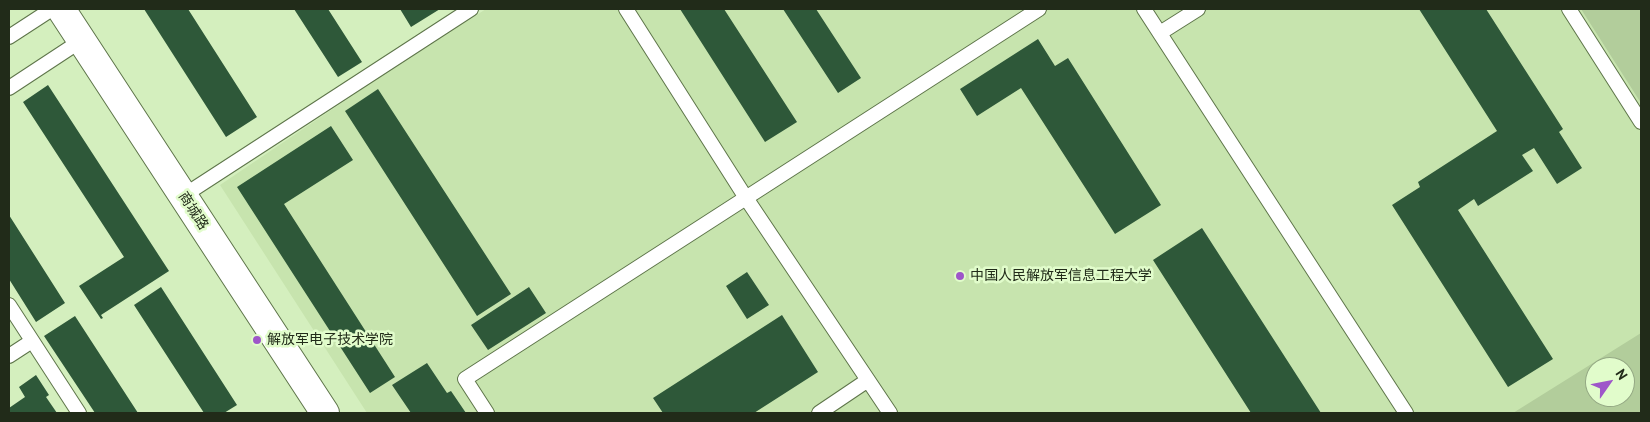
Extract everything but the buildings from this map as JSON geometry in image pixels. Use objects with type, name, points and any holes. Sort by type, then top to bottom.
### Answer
[{"type":"street","name":"商城路","points":[[61,9],[325,413]]},
{"type":"lane","points":[[9,37],[52,9]]},
{"type":"lane","points":[[183,196],[471,9]]},
{"type":"lane","points":[[626,9],[746,198],[890,413]]},
{"type":"lane","points":[[487,413],[465,379],[1039,9]]},
{"type":"lane","points":[[1144,9],[1406,413]]},
{"type":"lane","points":[[1160,33],[1198,9]]},
{"type":"lane","points":[[1569,9],[1641,122]]},
{"type":"lane","points":[[9,88],[82,40]]},
{"type":"lane","points":[[9,305],[79,413]]},
{"type":"lane","points":[[9,356],[32,341]]},
{"type":"lane","points":[[819,413],[868,380]]},
{"type":"shaded area","name":"中国人民解放军信息工程大学","points":[[486,9],[1641,9],[1641,413],[367,413],[220,185],[380,77]]},
{"type":"shaded area","points":[[1581,9],[1641,9],[1641,103]]},
{"type":"shaded area","points":[[1641,333],[1641,413],[1513,413],[1585,368],[1585,407],[1635,407],[1635,357],[1603,357]]},
{"type":"place","name":"中国人民解放军信息工程大学","points":[[960,276]]},
{"type":"place","name":"解放军电子技术学院","points":[[257,340]]}]
